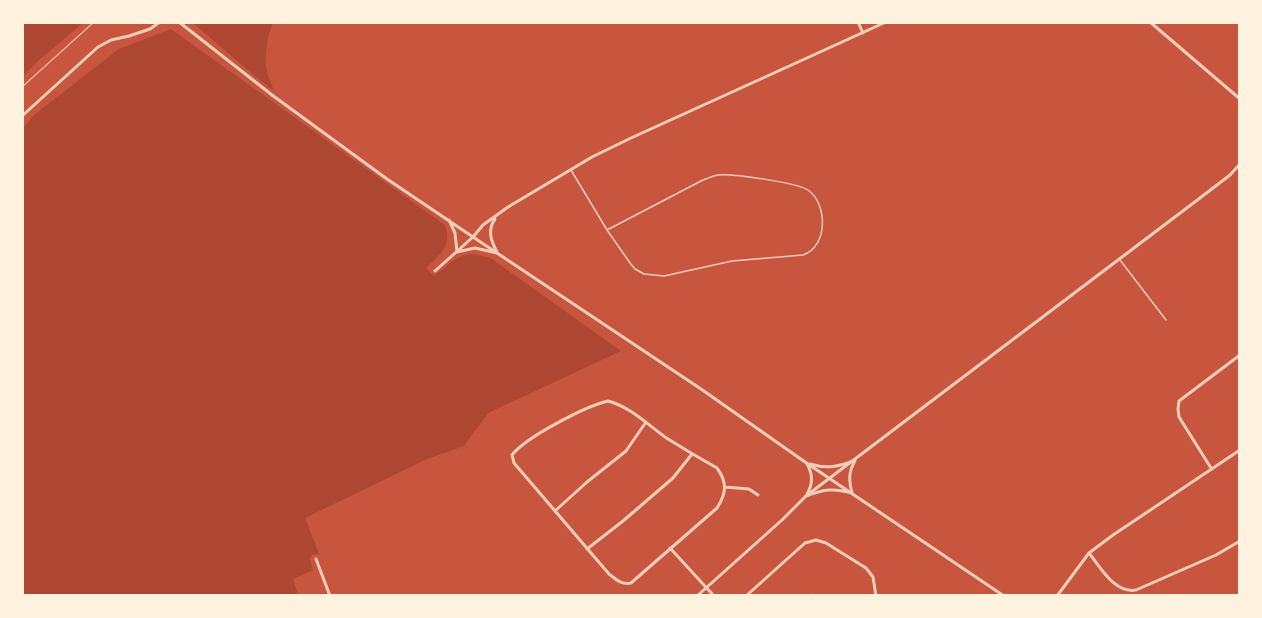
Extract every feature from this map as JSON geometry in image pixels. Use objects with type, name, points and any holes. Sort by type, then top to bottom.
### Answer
[{"type":"street","points":[[22,116],[98,47],[111,40],[150,29],[160,22]]},
{"type":"street","points":[[179,22],[281,102],[387,179],[701,389],[1004,596]]},
{"type":"street","points":[[858,22],[864,33]]},
{"type":"street","points":[[435,271],[483,225],[508,207],[592,157],[886,22]]},
{"type":"street","points":[[1150,22],[1239,99]]},
{"type":"street","points":[[697,596],[806,496],[1200,198],[1230,175],[1239,165]]},
{"type":"street","points":[[498,215],[491,224],[490,230],[492,244],[499,254]]},
{"type":"street","points":[[449,220],[455,233],[457,252]]},
{"type":"street","points":[[457,252],[474,248],[499,254]]},
{"type":"street","points":[[1211,468],[1179,417],[1179,401],[1239,355]]},
{"type":"street","points":[[608,401],[646,422],[692,454],[717,468],[721,472],[725,493],[717,508],[631,583],[625,584],[609,574],[587,549],[514,463],[512,455],[524,444],[560,422],[591,406],[608,401]]},
{"type":"street","points":[[555,511],[626,451],[646,422]]},
{"type":"street","points":[[1057,596],[1089,554],[1239,450]]},
{"type":"street","points":[[587,549],[673,478],[692,454]]},
{"type":"street","points":[[805,462],[834,468],[855,460]]},
{"type":"street","points":[[852,493],[849,474],[855,460]]},
{"type":"street","points":[[805,462],[812,476],[810,489],[806,496]]},
{"type":"street","points":[[724,487],[749,489],[758,495]]},
{"type":"street","points":[[806,496],[828,489],[852,493]]},
{"type":"street","points":[[746,596],[805,543],[816,540],[826,543],[866,568],[873,577],[876,596]]},
{"type":"street","points":[[1089,554],[1118,587],[1129,591],[1216,555],[1239,541]]},
{"type":"street","points":[[670,548],[714,596]]},
{"type":"street","points":[[316,559],[330,596]]},
{"type":"lane","points":[[570,170],[607,230],[635,269],[644,274],[664,276],[732,261],[808,254],[818,243],[822,224],[820,207],[806,188],[729,174],[715,175],[701,181],[607,230]]},
{"type":"lane","points":[[1119,259],[1166,320]]},
{"type":"shaded area","points":[[23,22],[83,22],[83,23],[23,76]]},
{"type":"shaded area","points":[[193,23],[273,23],[266,50],[266,67],[274,91],[256,77]]},
{"type":"shaded area","points":[[171,29],[445,225],[447,238],[444,249],[426,268],[434,276],[454,260],[466,255],[492,259],[621,351],[488,413],[464,446],[427,459],[305,518],[319,554],[312,555],[310,559],[313,570],[293,579],[298,595],[23,595],[23,128],[34,115],[119,49]]},
{"type":"railway","points":[[22,87],[94,22]]}]
